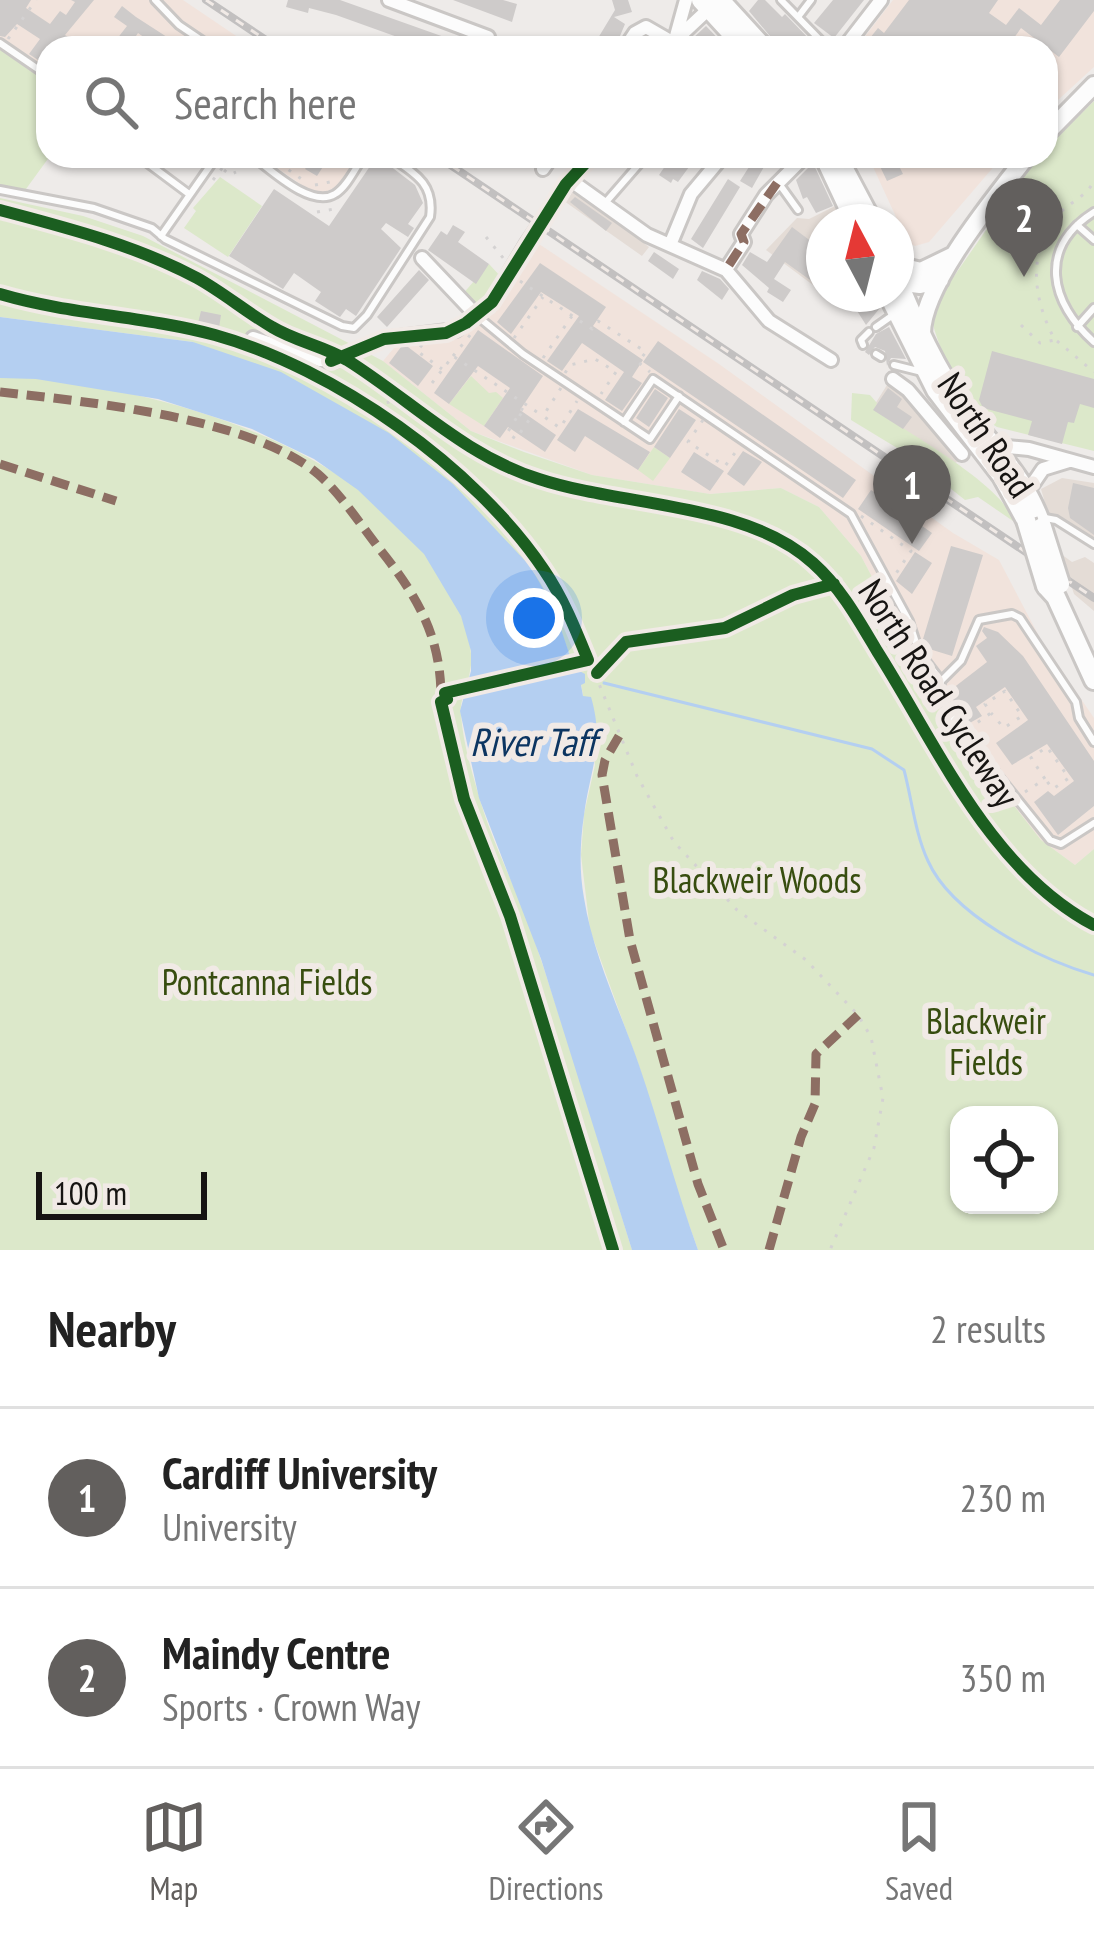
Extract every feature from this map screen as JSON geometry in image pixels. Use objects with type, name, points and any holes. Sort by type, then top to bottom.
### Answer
[{"type":"main road","points":[[716,3],[737,36]]},
{"type":"main road","points":[[716,3],[751,36]]},
{"type":"main road","points":[[830,168],[847,204]]},
{"type":"main road","points":[[843,168],[862,204]]},
{"type":"main road","name":"North Road","points":[[886,312],[882,325],[903,368],[944,419],[1002,476],[1036,522]]},
{"type":"main road","name":"North Road","points":[[911,312],[962,406],[1028,491],[1060,584],[1059,604],[1094,680]]},
{"type":"street","points":[[389,0],[483,36]]},
{"type":"street","points":[[674,36],[686,0]]},
{"type":"street","points":[[853,36],[881,0]]},
{"type":"street","points":[[681,19],[716,3]]},
{"type":"street","points":[[679,36],[716,3]]},
{"type":"street","points":[[633,36],[646,27],[662,36]]},
{"type":"street","points":[[1058,122],[1094,85]]},
{"type":"street","points":[[248,339],[320,361],[345,357],[393,336],[456,329],[476,321],[582,168]]},
{"type":"street","points":[[670,245],[691,194],[713,168]]},
{"type":"street","points":[[729,265],[744,242],[741,234],[793,168]]},
{"type":"street","points":[[922,334],[925,304],[953,256],[1018,168]]},
{"type":"street","points":[[570,180],[642,232],[726,270],[769,322],[831,360]]},
{"type":"street","points":[[914,273],[953,256]]},
{"type":"street","points":[[422,258],[476,321]]},
{"type":"street","points":[[914,284],[940,280]]},
{"type":"street","points":[[903,368],[908,390],[944,419],[962,454]]},
{"type":"street","points":[[997,446],[1094,466]]},
{"type":"street","points":[[1028,491],[1043,469],[1069,461]]},
{"type":"lane","points":[[155,0],[196,36]]},
{"type":"lane","points":[[781,0],[817,36]]},
{"type":"lane","points":[[798,16],[811,0]]},
{"type":"lane","points":[[2,44],[36,68]]},
{"type":"lane","points":[[154,168],[189,194]]},
{"type":"lane","points":[[161,236],[208,168]]},
{"type":"lane","points":[[270,168],[309,195],[332,196],[354,168]]},
{"type":"lane","points":[[0,190],[94,208],[152,228],[347,328],[363,320],[430,217],[430,194],[407,168]]},
{"type":"lane","points":[[604,205],[636,168]]},
{"type":"lane","points":[[777,183],[798,210]]},
{"type":"lane","points":[[1094,212],[1077,225],[1061,249],[1056,278],[1064,310],[1094,342]]},
{"type":"lane","points":[[1077,225],[1094,240]]},
{"type":"lane","points":[[410,249],[422,258]]},
{"type":"lane","points":[[1077,327],[1094,308]]},
{"type":"lane","points":[[476,321],[650,439],[679,396]]},
{"type":"lane","points":[[862,345],[861,340],[882,325]]},
{"type":"lane","points":[[624,422],[652,379],[850,514],[909,621],[919,652],[941,681],[940,694],[955,722],[1050,840],[1061,844],[1094,823]]},
{"type":"lane","points":[[1036,522],[1056,520],[1094,544]]},
{"type":"lane","points":[[941,681],[961,662],[979,620],[1012,614],[1020,618],[1076,702],[1079,718],[1094,742]]},
{"type":"path","points":[[2,44],[36,0]]},
{"type":"path","points":[[286,168],[311,186],[343,179]]},
{"type":"path","points":[[204,174],[214,182],[222,169],[230,175],[236,172]]},
{"type":"path","points":[[1094,180],[1092,190],[1058,216],[1039,252],[1037,290],[1043,320],[1055,340],[1094,372]]},
{"type":"path","points":[[317,212],[334,209],[332,196]]},
{"type":"path","points":[[0,294],[81,314],[248,339]]},
{"type":"path","points":[[506,335],[513,340],[543,297]]},
{"type":"path","points":[[532,352],[544,361],[572,316]]},
{"type":"path","points":[[432,383],[476,321]]},
{"type":"path","points":[[1021,325],[1040,344],[1055,340]]},
{"type":"path","points":[[426,338],[417,351],[442,370]]},
{"type":"path","points":[[453,356],[488,384],[560,428],[579,398]]},
{"type":"path","points":[[345,357],[473,445],[518,467],[562,481],[751,520],[780,532],[846,590],[953,766],[1015,855],[1047,890],[1094,923]]},
{"type":"path","points":[[569,378],[564,374],[570,365],[595,359],[616,372],[601,400]]},
{"type":"path","points":[[279,360],[392,422],[497,512],[542,566],[566,604],[637,776],[674,842],[737,910],[832,983],[859,1015],[881,1073],[880,1123],[862,1179],[830,1250]]},
{"type":"path","points":[[641,386],[650,372]]},
{"type":"path","points":[[543,416],[562,386]]},
{"type":"path","points":[[386,389],[392,422]]},
{"type":"path","points":[[520,414],[525,405]]},
{"type":"path","points":[[692,411],[704,419],[688,442],[725,466],[742,445]]},
{"type":"path","points":[[855,512],[911,551],[892,580],[894,586]]},
{"type":"path","points":[[588,660],[446,693],[441,702],[464,799],[510,916],[613,1250]]},
{"type":"path","points":[[1005,691],[1022,716],[1004,728],[992,712],[986,704],[1005,691]]},
{"type":"path","points":[[961,723],[967,730],[992,712]]},
{"type":"path","points":[[1047,747],[1069,778],[1053,789],[1046,778],[1031,758],[1047,747]]},
{"type":"path","points":[[1018,796],[1046,778]]},
{"type":"shaded area","points":[[0,0],[183,0],[236,36],[36,36],[36,72],[0,47]]},
{"type":"shaded area","points":[[893,0],[1094,0],[1094,67],[1058,100],[1058,36],[865,36]]},
{"type":"shaded area","points":[[277,168],[351,168],[338,186],[313,193]]},
{"type":"shaded area","points":[[874,168],[993,168],[929,242],[915,246],[914,204],[890,204]]},
{"type":"shaded area","points":[[572,190],[649,247],[642,256],[564,201]]},
{"type":"shaded area","points":[[797,218],[806,219],[806,280],[766,250]]},
{"type":"shaded area","points":[[539,244],[719,364],[953,533],[999,560],[1041,640],[1094,718],[1094,849],[1075,865],[1041,840],[951,726],[861,556],[819,507],[781,488],[710,494],[592,475],[471,431],[383,361],[399,342],[455,336],[495,313]]},
{"type":"shaded area","points":[[887,385],[904,396],[962,460],[950,465],[870,412]]},
{"type":"shaded area","points":[[1062,478],[1094,483],[1094,540],[1048,513],[1041,489]]},
{"type":"shaded area","points":[[1061,554],[1072,562],[1085,557],[1094,563],[1094,611],[1074,594]]},
{"type":"green space","points":[[0,47],[36,72],[36,168],[41,168],[26,189],[10,192],[0,184]]},
{"type":"green space","points":[[1094,101],[1094,451],[997,427],[985,419],[955,378],[931,317],[931,311],[937,312],[936,302],[1029,168],[1058,168],[1058,136]]},
{"type":"green space","points":[[220,177],[262,206],[228,257],[184,228],[196,211],[193,208]]},
{"type":"green space","name":"Blackweir Woods","points":[[0,198],[83,216],[143,236],[383,361],[471,431],[524,452],[592,475],[710,494],[781,488],[819,507],[861,556],[951,726],[1041,840],[1075,865],[1094,849],[1094,1250],[698,1250],[590,930],[581,855],[595,765],[581,684],[585,675],[574,668],[553,607],[193,342],[0,317]]},
{"type":"green space","points":[[489,264],[501,277],[487,300],[473,304],[461,296]]},
{"type":"green space","points":[[471,376],[489,393],[503,398],[484,426],[449,404]]},
{"type":"green space","name":"Pontcanna Fields","points":[[0,378],[140,396],[273,440],[334,473],[388,513],[432,561],[470,644],[471,665],[461,709],[475,782],[531,930],[632,1250],[0,1250]]},
{"type":"green space","points":[[852,393],[870,395],[877,403],[874,410],[974,476],[1006,507],[1013,521],[978,497],[965,500],[907,454],[851,420]]},
{"type":"green space","points":[[654,447],[670,458],[653,481],[638,470]]},
{"type":"water","name":"River Taff","points":[[0,317],[193,342],[281,372],[389,433],[453,484],[530,566],[554,608],[574,668],[585,674],[583,696],[591,697],[597,743],[581,867],[588,919],[698,1250],[632,1250],[541,959],[479,798],[460,711],[471,671],[461,616],[424,554],[358,490],[314,459],[252,429],[158,399],[36,379],[0,378]]},
{"type":"building","points":[[0,0],[31,0],[26,8],[50,24],[60,11],[66,15],[75,2],[71,0],[94,0],[66,36],[36,36],[17,24],[5,37],[0,36]]},
{"type":"building","points":[[288,0],[340,0],[441,36],[395,36],[336,15],[286,7]]},
{"type":"building","points":[[453,0],[503,0],[517,4],[512,22]]},
{"type":"building","points":[[612,0],[628,0],[632,12],[614,17],[625,24],[620,36],[599,36],[615,10]]},
{"type":"building","points":[[758,0],[765,0],[806,36],[770,36],[749,11]]},
{"type":"building","points":[[833,0],[864,0],[836,36],[814,23]]},
{"type":"building","points":[[909,0],[998,0],[989,13],[1006,25],[1019,8],[1041,25],[1060,0],[1094,0],[1094,11],[1059,57],[1058,36],[1031,36],[1021,28],[1015,36],[872,36],[878,28],[884,33]]},
{"type":"building","points":[[122,6],[165,36],[119,36],[127,26],[114,17]]},
{"type":"building","points":[[706,26],[716,36],[695,36]]},
{"type":"building","points":[[369,168],[393,168],[415,185],[423,203],[408,224],[414,228],[408,237],[386,223],[381,229],[401,248],[356,316],[346,309],[340,317],[315,301],[321,292],[294,273],[283,289],[229,256],[274,189],[329,226]]},
{"type":"building","points":[[664,168],[688,168],[678,182],[659,175]]},
{"type":"building","points":[[748,168],[763,168],[752,188],[740,181]]},
{"type":"building","points":[[808,168],[815,168],[832,204],[803,199],[796,180]]},
{"type":"building","points":[[881,168],[900,168],[903,174],[887,181]]},
{"type":"building","points":[[728,179],[740,187],[703,248],[691,239]]},
{"type":"building","points":[[575,197],[612,223],[606,231],[570,202]]},
{"type":"building","points":[[453,225],[465,232],[458,242],[489,264],[476,284],[428,250],[441,231],[447,235]]},
{"type":"building","points":[[792,227],[806,238],[806,277],[785,262],[774,279],[791,290],[783,302],[742,265],[750,252],[767,262]]},
{"type":"building","points":[[654,252],[679,269],[673,279],[648,261]]},
{"type":"building","points":[[540,263],[606,307],[593,326],[643,360],[632,377],[642,383],[622,411],[605,400],[624,372],[582,343],[562,371],[547,361],[579,316],[541,292],[511,334],[497,322]]},
{"type":"building","points":[[419,270],[429,280],[387,327],[377,317]]},
{"type":"building","points":[[702,271],[729,289],[722,300],[697,280]]},
{"type":"building","points":[[201,311],[221,315],[219,328],[198,323]]},
{"type":"building","points":[[858,312],[877,312],[866,325]]},
{"type":"building","points":[[889,327],[906,359],[891,358],[887,366],[885,351],[875,347],[869,355],[865,352],[876,334]]},
{"type":"building","points":[[478,330],[543,376],[520,410],[556,435],[545,452],[508,427],[500,438],[484,426],[510,388],[478,366],[449,404],[434,393]]},
{"type":"building","points":[[658,341],[856,480],[843,498],[643,362]]},
{"type":"building","points":[[401,347],[433,366],[418,386],[389,363]]},
{"type":"building","points":[[992,351],[1094,379],[1094,408],[1080,404],[1062,444],[1028,435],[1032,421],[983,408],[979,400]]},
{"type":"building","points":[[888,388],[902,399],[897,407],[912,417],[903,429],[873,410]]},
{"type":"building","points":[[655,389],[668,398],[649,427],[636,418]]},
{"type":"building","points":[[578,409],[650,452],[638,470],[585,436],[575,452],[557,440]]},
{"type":"building","points":[[679,409],[696,420],[670,458],[654,447]]},
{"type":"building","points":[[743,451],[762,462],[744,486],[727,474]]},
{"type":"building","points":[[694,452],[724,471],[710,491],[681,472]]},
{"type":"building","points":[[1073,483],[1094,488],[1094,535],[1070,518]]},
{"type":"building","points":[[871,490],[932,533],[919,551],[858,509]]},
{"type":"building","points":[[951,546],[983,555],[952,656],[926,648],[923,639]]},
{"type":"building","points":[[915,552],[932,563],[912,594],[896,581]]},
{"type":"building","points":[[984,627],[998,632],[1023,656],[1094,761],[1094,806],[1058,835],[1034,802],[1048,791],[1054,796],[1074,781],[1047,744],[1012,765],[996,743],[1028,720],[1005,687],[976,707],[982,716],[968,724],[948,692],[987,662],[976,646],[987,638]]},
{"type":"waterway","points":[[604,683],[872,749],[904,770],[928,861],[956,899],[1024,946],[1094,975]]},
{"type":"railway","points":[[206,0],[260,36]]},
{"type":"railway","points":[[455,168],[1094,598]]},
{"type":"marked path","points":[[729,265],[744,242],[741,234],[777,183]]},
{"type":"marked path","points":[[0,392],[121,407],[211,426],[288,455],[318,474],[352,512],[418,604],[438,659],[441,702]]},
{"type":"marked path","points":[[0,464],[116,501]]},
{"type":"marked path","points":[[619,736],[602,775],[630,940],[698,1184],[724,1250]]},
{"type":"marked path","points":[[769,1250],[815,1104],[816,1054],[858,1015]]},
{"type":"cycle path","points":[[331,361],[384,339],[446,333],[466,323],[492,302],[581,168]]},
{"type":"cycle path","name":"North Road Cycleway","points":[[0,210],[174,266],[281,332],[347,360],[463,442],[512,469],[572,488],[719,517],[785,543],[813,563],[848,604],[945,765],[996,839],[1057,901],[1094,925]]},
{"type":"cycle path","points":[[0,294],[215,335],[307,371],[398,426],[441,459],[515,532],[551,581],[588,660],[445,693],[447,699],[441,702],[464,799],[510,916],[613,1250]]},
{"type":"cycle path","name":"North Road Cycleway","points":[[597,673],[626,642],[725,628],[793,595],[834,584]]},
{"type":"place","name":"Maindy Centre","points":[[1024,277]]},
{"type":"place","name":"Cardiff University","points":[[912,544]]},
{"type":"park label","name":"Blackweir Fields","points":[[986,1042]]}]
